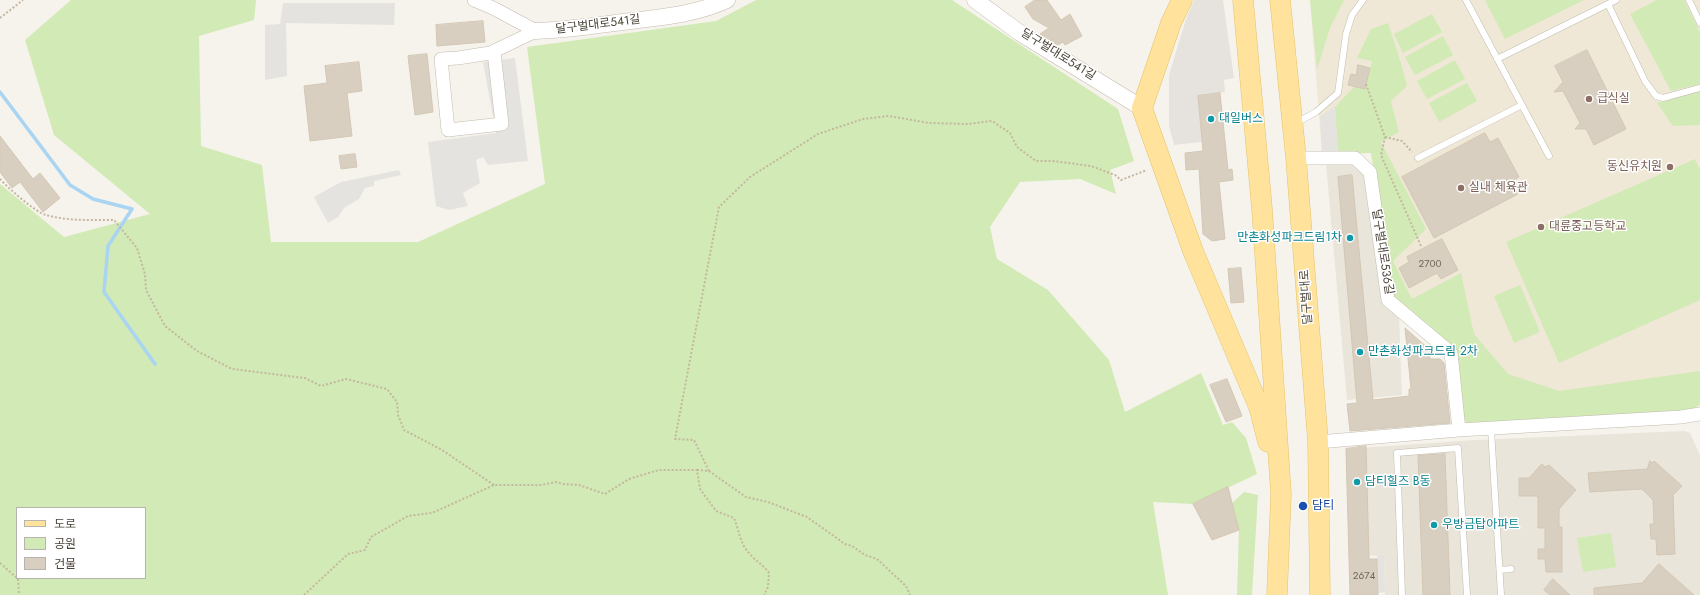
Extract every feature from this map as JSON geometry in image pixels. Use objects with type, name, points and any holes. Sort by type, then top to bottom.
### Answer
[{"type":"main road","points":[[1170,0],[1171,23]]},
{"type":"main road","points":[[1182,0],[1171,23],[1142,108],[1194,251],[1259,407],[1281,494]]},
{"type":"main road","points":[[1242,0],[1262,208],[1281,494],[1277,595]]},
{"type":"main road","name":"달구벌대로","points":[[1280,0],[1296,158],[1318,442],[1320,595]]},
{"type":"street","points":[[474,0],[494,8],[536,31]]},
{"type":"street","name":"달구벌대로541길","points":[[536,31],[562,30],[653,18],[710,8],[727,0]]},
{"type":"street","name":"달구벌대로541길","points":[[975,0],[1020,33],[1142,108]]},
{"type":"street","points":[[494,52],[502,124],[448,130],[441,59],[458,58],[494,52],[536,31]]},
{"type":"street","name":"달구벌대로536길","points":[[1296,158],[1355,158],[1370,172],[1388,300],[1451,353],[1459,430]]},
{"type":"street","points":[[1318,442],[1459,430],[1699,417]]},
{"type":"lane","points":[[1293,125],[1316,112],[1338,93],[1346,34],[1352,15],[1363,0]]},
{"type":"lane","points":[[1466,0],[1549,156]]},
{"type":"lane","points":[[1497,59],[1616,0]]},
{"type":"lane","points":[[1689,0],[1700,23]]},
{"type":"lane","points":[[1608,4],[1645,81],[1656,96],[1663,98],[1700,88]]},
{"type":"lane","points":[[1418,158],[1522,105]]},
{"type":"lane","points":[[1491,429],[1501,595]]},
{"type":"lane","points":[[1402,595],[1397,453],[1458,448],[1467,595]]},
{"type":"lane","points":[[1500,570],[1511,569]]},
{"type":"path","points":[[0,18],[23,0]]},
{"type":"path","points":[[1366,84],[1385,137],[1382,155],[1421,246]]},
{"type":"path","points":[[910,595],[906,586],[877,559],[865,555],[852,546],[845,544],[807,517],[768,502],[746,497],[709,471],[694,440],[675,438],[719,207],[757,173],[818,134],[863,119],[889,116],[929,123],[967,124],[992,121],[1010,133],[1016,147],[1036,161],[1052,161],[1091,166],[1116,176],[1121,180],[1162,164]]},
{"type":"path","points":[[1385,137],[1402,141],[1418,158]]},
{"type":"path","points":[[0,179],[9,189],[44,215],[70,219],[114,220],[137,248],[144,274],[146,290],[165,326],[197,351],[232,369],[305,378],[320,386],[346,380],[387,389],[397,402],[398,415],[404,430],[442,450],[494,485]]},
{"type":"path","points":[[304,595],[348,554],[366,550],[371,537],[408,516],[432,513],[494,485],[541,485],[556,482],[579,485],[605,494],[629,479],[659,470],[709,471]]},
{"type":"path","points":[[697,470],[700,489],[716,510],[734,518],[739,528],[739,536],[748,553],[770,573],[768,587],[764,595]]},
{"type":"path","points":[[0,563],[16,577]]},
{"type":"path","points":[[18,579],[19,595]]},
{"type":"shaded area","name":"대일버스","points":[[1194,0],[1223,0],[1234,78],[1224,80],[1225,92],[1198,96],[1202,142],[1174,145],[1169,126],[1169,75],[1185,22]]},
{"type":"shaded area","name":"대륜중고등학교","points":[[1310,0],[1700,0],[1700,405],[1468,425],[1455,350],[1394,299],[1371,153],[1322,154]]},
{"type":"shaded area","points":[[283,3],[395,3],[394,25],[286,23],[287,76],[265,80],[265,25],[280,24]]},
{"type":"shaded area","points":[[515,58],[528,161],[488,165],[483,157],[476,160],[480,183],[463,193],[468,206],[449,210],[436,206],[428,142],[496,133],[483,62]]},
{"type":"shaded area","points":[[1335,107],[1338,154],[1322,154],[1320,117]]},
{"type":"shaded area","points":[[1352,162],[1366,173],[1399,315],[1402,395],[1347,400],[1326,164]]},
{"type":"shaded area","points":[[399,170],[401,175],[374,181],[374,186],[365,188],[359,199],[344,208],[338,217],[328,223],[314,197],[341,182]]},
{"type":"shaded area","points":[[1685,431],[1690,433],[1700,455],[1700,595],[1385,595],[1384,555],[1349,557],[1346,449],[1475,440]]},
{"type":"shaded area","points":[[1377,555],[1384,555],[1385,592],[1378,593]]},
{"type":"green space","points":[[71,0],[256,0],[254,20],[199,36],[201,146],[262,165],[271,242],[418,242],[545,184],[527,47],[716,21],[756,0],[952,0],[1118,109],[1134,161],[1110,170],[1116,194],[1080,179],[1020,182],[990,227],[997,259],[1048,290],[1109,360],[1125,412],[1201,373],[1223,425],[1232,422],[1246,438],[1257,474],[1193,504],[1153,502],[1168,595],[0,595],[0,184],[64,237],[150,214],[54,135],[25,40]]},
{"type":"green space","points":[[1310,0],[1344,0],[1330,28],[1317,69]]},
{"type":"green space","points":[[1485,0],[1584,0],[1505,39]]},
{"type":"green space","points":[[1657,0],[1684,0],[1700,32],[1700,84],[1671,91],[1630,14]]},
{"type":"green space","points":[[1432,14],[1442,32],[1403,53],[1394,34]]},
{"type":"green space","points":[[1388,23],[1407,86],[1391,101],[1399,132],[1381,142],[1426,229],[1393,261],[1412,299],[1461,273],[1474,334],[1508,374],[1559,391],[1700,371],[1700,405],[1689,411],[1468,425],[1461,417],[1455,350],[1394,299],[1371,153],[1338,154],[1335,107],[1355,86],[1365,89],[1372,61],[1357,58],[1371,29]]},
{"type":"green space","points":[[1443,36],[1453,55],[1415,75],[1405,57]]},
{"type":"green space","points":[[1455,60],[1465,79],[1427,99],[1417,81]]},
{"type":"green space","points":[[1467,83],[1477,101],[1439,122],[1429,103]]},
{"type":"green space","points":[[1700,92],[1700,125],[1673,126],[1657,103]]},
{"type":"green space","points":[[1695,159],[1700,170],[1700,300],[1559,363],[1506,242]]},
{"type":"green space","points":[[1520,285],[1540,332],[1514,343],[1494,296]]},
{"type":"green space","points":[[1244,492],[1258,495],[1252,595],[1237,595],[1239,530],[1232,503]]},
{"type":"green space","points":[[1611,533],[1616,567],[1583,572],[1577,538]]},
{"type":"building","points":[[1035,0],[1047,0],[1061,20],[1070,14],[1082,36],[1065,45],[1063,42],[1058,45],[1040,34],[1049,28],[1033,19],[1025,7]]},
{"type":"building","points":[[483,21],[485,42],[437,46],[436,25]]},
{"type":"building","name":"급식실","points":[[1587,50],[1626,129],[1594,145],[1586,129],[1575,129],[1580,123],[1563,91],[1554,92],[1563,82],[1555,66]]},
{"type":"building","points":[[427,54],[433,112],[415,115],[408,56]]},
{"type":"building","points":[[359,62],[362,91],[347,93],[352,136],[310,141],[304,86],[327,83],[325,66]]},
{"type":"building","points":[[1358,65],[1370,68],[1365,89],[1348,85],[1351,74],[1356,75]]},
{"type":"building","points":[[1220,93],[1228,170],[1232,169],[1233,180],[1219,182],[1225,239],[1212,241],[1203,234],[1199,169],[1186,170],[1185,153],[1203,151],[1198,96]]},
{"type":"building","name":"실내 체육관","points":[[1485,133],[1490,142],[1498,138],[1519,177],[1511,181],[1518,194],[1434,238],[1402,177]]},
{"type":"building","points":[[0,136],[33,179],[40,173],[60,198],[43,212],[20,182],[12,188],[0,172]]},
{"type":"building","points":[[355,154],[357,167],[341,169],[339,156]]},
{"type":"building","points":[[1352,175],[1373,400],[1409,396],[1409,389],[1411,389],[1405,328],[1429,349],[1430,359],[1440,359],[1444,363],[1450,423],[1350,431],[1347,404],[1357,403],[1338,177]]},
{"type":"building","points":[[1442,239],[1458,270],[1441,279],[1437,273],[1409,288],[1399,268],[1409,262],[1407,257]]},
{"type":"building","points":[[1241,268],[1244,302],[1231,303],[1228,269]]},
{"type":"building","points":[[1227,379],[1242,416],[1226,422],[1210,385]]},
{"type":"building","points":[[1366,446],[1369,559],[1377,559],[1378,595],[1350,595],[1346,449]]},
{"type":"building","name":"우방금탑아파트","points":[[1445,454],[1450,595],[1423,595],[1418,456]]},
{"type":"building","points":[[1650,461],[1652,463],[1654,461],[1682,486],[1673,495],[1675,554],[1657,555],[1656,539],[1651,539],[1650,524],[1654,524],[1653,500],[1642,489],[1590,492],[1588,473],[1647,469]]},
{"type":"building","points":[[1542,464],[1545,467],[1549,465],[1576,490],[1559,509],[1559,527],[1562,527],[1562,572],[1546,572],[1545,559],[1538,559],[1538,549],[1545,549],[1545,528],[1538,528],[1538,496],[1519,496],[1519,478],[1529,478]]},
{"type":"building","points":[[1228,487],[1239,530],[1212,540],[1193,504]]},
{"type":"building","points":[[1659,564],[1694,595],[1594,595],[1594,588],[1642,583]]},
{"type":"building","points":[[1553,579],[1570,595],[1550,595],[1544,590]]},
{"type":"waterway","points":[[0,92],[70,185],[93,199],[132,209],[108,246],[104,292],[155,364]]},
{"type":"place","name":"급식실","points":[[1589,99]]},
{"type":"place","name":"대일버스","points":[[1211,119]]},
{"type":"place","name":"동신유치원","points":[[1670,167]]},
{"type":"place","name":"실내 체육관","points":[[1461,188]]},
{"type":"place","name":"대륜중고등학교","points":[[1541,227]]},
{"type":"place","name":"만촌화성파크드림1차","points":[[1350,238]]},
{"type":"place","name":"만촌화성파크드림 2차","points":[[1360,352]]},
{"type":"place","name":"담티힐즈 B동","points":[[1357,482]]},
{"type":"place","name":"담티","points":[[1303,506]]},
{"type":"place","name":"우방금탑아파트","points":[[1434,525]]}]
